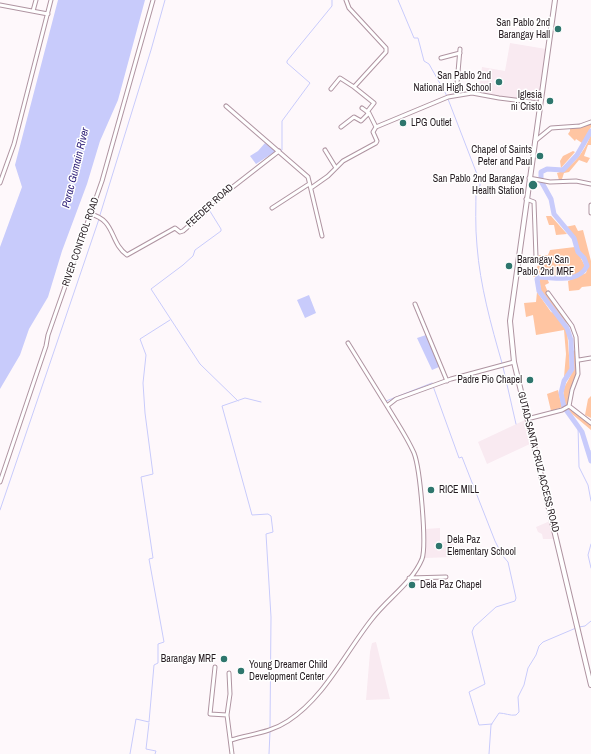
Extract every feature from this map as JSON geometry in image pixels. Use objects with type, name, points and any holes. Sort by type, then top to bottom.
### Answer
[{"type":"main road","name":"GUTAD-SANTA CRUZ ACCESS ROAD","points":[[555,0],[539,103],[510,321],[514,362],[591,685]]},
{"type":"street","points":[[33,11],[36,0]]},
{"type":"street","points":[[0,183],[14,144],[51,0]]},
{"type":"street","name":"RIVER CONTROL ROAD","points":[[0,482],[48,335],[102,181],[153,0]]},
{"type":"street","points":[[346,0],[348,8],[386,48],[386,52],[354,87]]},
{"type":"street","points":[[0,5],[48,14]]},
{"type":"street","points":[[441,58],[460,51],[456,96]]},
{"type":"street","points":[[331,89],[340,78],[374,103],[361,121],[354,117],[341,127]]},
{"type":"street","points":[[311,188],[328,176],[343,161],[376,144],[378,141],[373,132],[376,127],[448,97],[472,93],[539,103]]},
{"type":"street","points":[[226,106],[306,175],[308,184],[311,188],[322,236]]},
{"type":"street","points":[[362,108],[368,112],[376,127]]},
{"type":"street","points":[[534,141],[551,128],[580,126],[591,122]]},
{"type":"street","points":[[325,150],[336,168]]},
{"type":"street","name":"FEEDER ROAD","points":[[90,214],[101,217],[105,221],[127,255],[175,228],[180,232],[183,231],[205,212],[207,207],[225,192],[280,152]]},
{"type":"street","points":[[529,178],[591,184]]},
{"type":"street","points":[[272,208],[308,184]]},
{"type":"street","points":[[526,199],[534,202],[536,257]]},
{"type":"street","points":[[591,205],[591,213]]},
{"type":"street","points":[[548,293],[573,330],[579,360],[578,374],[568,407]]},
{"type":"street","points":[[415,304],[447,381]]},
{"type":"street","points":[[231,740],[275,729],[299,713],[320,691],[372,618],[409,578],[422,558],[422,513],[418,469],[414,454],[348,342]]},
{"type":"street","points":[[579,360],[591,358]]},
{"type":"street","points":[[387,406],[396,399],[447,381],[514,362]]},
{"type":"street","points":[[527,419],[568,407]]},
{"type":"street","points":[[568,407],[591,423]]},
{"type":"street","points":[[409,578],[446,577]]},
{"type":"street","points":[[215,667],[210,714],[227,715]]},
{"type":"street","points":[[229,673],[230,694],[227,715],[232,754]]},
{"type":"shaded area","points":[[510,43],[546,49],[538,102],[478,94],[482,67],[505,71]]},
{"type":"shaded area","points":[[591,123],[591,127],[582,143],[576,139],[575,141],[568,134],[570,127]]},
{"type":"shaded area","points":[[591,134],[591,145],[588,145],[584,156],[590,158],[587,163],[579,160],[569,172],[564,173],[562,179],[559,180],[557,173],[563,171],[578,157],[586,146]]},
{"type":"shaded area","points":[[573,151],[575,152],[561,168],[560,161],[563,156]]},
{"type":"shaded area","points":[[546,216],[551,216],[567,234],[556,235],[554,225],[549,225]]},
{"type":"shaded area","points":[[575,225],[578,231],[583,230],[591,261],[591,286],[582,287],[579,290],[569,291],[568,281],[586,273],[587,266],[574,236],[565,227]]},
{"type":"shaded area","points":[[575,247],[585,266],[581,271],[575,275],[569,276],[533,277],[538,265],[539,255],[548,255],[550,250]]},
{"type":"shaded area","points":[[539,278],[547,278],[549,283],[545,285],[547,290],[574,329],[565,322],[541,291]]},
{"type":"shaded area","points":[[537,292],[551,312],[554,313],[567,329],[570,369],[564,377],[566,354],[564,330],[536,335],[533,315],[526,317],[524,303],[536,302]]},
{"type":"shaded area","points":[[578,350],[578,374],[571,389],[570,404],[565,406],[564,390],[573,370],[572,351]]},
{"type":"shaded area","points":[[558,390],[562,407],[551,411],[547,394]]},
{"type":"shaded area","points":[[591,396],[591,418],[585,415],[588,399]]},
{"type":"shaded area","points":[[570,407],[591,421],[591,430],[566,409]]},
{"type":"shaded area","points":[[525,420],[532,443],[487,464],[478,442]]},
{"type":"shaded area","points":[[550,521],[554,539],[543,539],[542,534],[538,532],[536,527]]},
{"type":"shaded area","name":"Dela Paz Elementary School","points":[[440,528],[440,542],[454,541],[454,557],[425,558],[425,529]]},
{"type":"shaded area","points":[[376,642],[390,699],[366,700],[370,652],[372,643]]},
{"type":"water","name":"Porac Gumain River","points":[[58,0],[145,0],[118,100],[100,141],[87,184],[62,251],[48,297],[29,329],[20,355],[0,389],[0,247],[22,187],[15,165]]},
{"type":"water","points":[[265,143],[276,151],[256,164],[250,156],[258,151]]},
{"type":"water","points":[[309,295],[316,313],[305,318],[297,300]]},
{"type":"water","points":[[426,335],[439,367],[432,370],[417,338]]},
{"type":"waterway","points":[[100,215],[165,0]]},
{"type":"waterway","points":[[256,171],[282,150],[282,121],[310,83],[287,63],[287,61],[332,6],[332,0]]},
{"type":"waterway","points":[[398,0],[414,38],[418,38],[424,61],[429,64],[447,96]]},
{"type":"waterway","points":[[448,99],[480,182],[480,186],[476,187],[478,261],[486,305],[502,363]]},
{"type":"waterway","points":[[591,131],[577,155],[563,170],[547,169],[541,172],[541,181],[551,199],[554,214],[574,238],[578,252],[584,258],[587,266],[583,272],[572,277],[538,277],[537,279],[539,291],[567,328],[571,340],[572,369],[564,381],[561,393],[564,407],[582,432],[591,461]]},
{"type":"waterway","points":[[208,208],[221,231],[195,250],[193,256],[183,265],[151,289],[200,364],[238,401]]},
{"type":"waterway","points":[[0,510],[99,219]]},
{"type":"waterway","points":[[130,754],[136,719],[149,722],[154,665],[158,663],[158,644],[164,642],[149,559],[153,558],[141,477],[153,474],[145,413],[143,383],[146,355],[140,339],[170,320]]},
{"type":"waterway","points":[[503,367],[516,424]]},
{"type":"waterway","points":[[498,368],[503,367]]},
{"type":"waterway","points":[[386,401],[432,383]]},
{"type":"waterway","points":[[433,386],[459,458],[462,457],[495,541],[502,555],[508,562],[516,598],[515,601],[496,607],[474,627],[472,632],[485,684],[469,692],[479,725],[492,724]]},
{"type":"waterway","points":[[261,402],[245,398],[222,406],[252,515],[268,514],[271,516],[273,532],[266,534],[271,617],[270,728]]},
{"type":"waterway","points":[[578,425],[579,467],[588,485],[591,501]]},
{"type":"waterway","points":[[591,544],[588,555],[591,568]]},
{"type":"waterway","points":[[579,627],[585,626],[591,621]]},
{"type":"waterway","points":[[489,754],[491,725],[499,713],[516,715],[519,712],[518,697],[524,685],[528,668],[536,655],[539,646],[543,642],[576,628]]},
{"type":"waterway","points":[[149,723],[146,749],[156,751],[155,754]]},
{"type":"waterway","points":[[269,754],[270,732]]},
{"type":"place","name":"San Pablo 2nd Barangay Hall","points":[[558,29]]},
{"type":"place","name":"San Pablo 2nd National High School","points":[[499,82]]},
{"type":"place","name":"Iglesia ni Cristo","points":[[550,101]]},
{"type":"place","name":"LPG Outlet","points":[[403,123]]},
{"type":"place","name":"Chapel of Saints Peter and Paul","points":[[540,156]]},
{"type":"place","name":"San Pablo 2nd Barangay Health Station","points":[[533,185]]},
{"type":"place","name":"Barangay San Pablo 2nd MRF","points":[[509,266]]},
{"type":"place","name":"Padre Pio Chapel","points":[[530,380]]},
{"type":"place","name":"RICE MILL","points":[[431,490]]},
{"type":"place","name":"Dela Paz Elementary School","points":[[439,546]]},
{"type":"place","name":"Dela Paz Chapel","points":[[412,585]]},
{"type":"place","name":"Barangay MRF","points":[[224,659]]},
{"type":"place","name":"Young Dreamer Child Development Center","points":[[241,671]]}]
